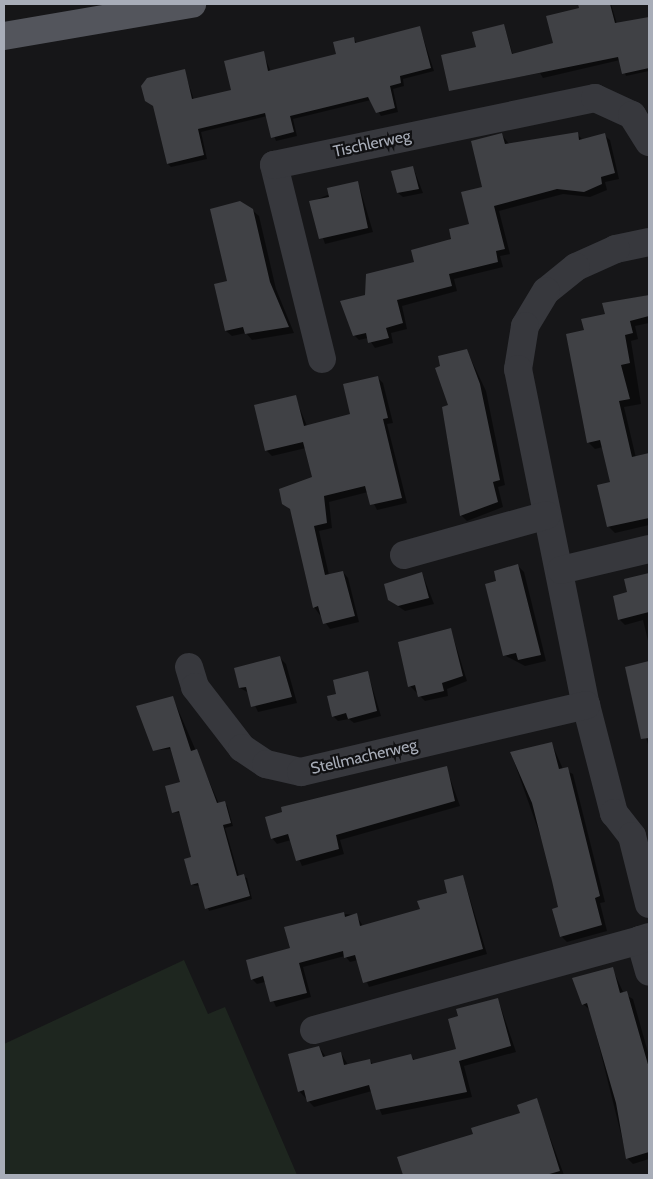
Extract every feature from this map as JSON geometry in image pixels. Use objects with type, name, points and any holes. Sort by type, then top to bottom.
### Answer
[{"type":"main road","points":[[4,36],[192,4]]},
{"type":"street","name":"Tischlerweg","points":[[322,359],[274,165],[595,98],[632,115],[649,142]]},
{"type":"street","points":[[649,242],[616,249],[576,267],[546,291],[525,326],[518,369],[547,515],[561,570],[586,705],[614,813],[641,835],[649,904]]},
{"type":"street","points":[[404,555],[547,515]]},
{"type":"street","points":[[561,570],[649,549]]},
{"type":"street","name":"Stellmacherweg","points":[[189,667],[195,687],[242,748],[266,764],[301,772],[586,705]]},
{"type":"street","points":[[314,1030],[645,938],[649,972]]},
{"type":"shaded area","points":[[184,960],[208,1014],[225,1007],[297,1175],[4,1175],[4,1044]]},
{"type":"building","points":[[578,4],[610,4],[615,23],[649,17],[649,68],[622,74],[618,57],[449,91],[441,55],[476,47],[472,32],[504,24],[512,54],[553,43],[546,16],[579,8]]},
{"type":"building","points":[[420,26],[431,68],[400,76],[401,83],[390,86],[395,108],[376,113],[368,97],[290,116],[294,132],[271,138],[265,113],[198,129],[204,155],[167,164],[153,106],[145,101],[141,86],[147,78],[185,69],[192,99],[231,90],[224,61],[264,51],[268,71],[336,54],[333,42],[354,37],[355,43]]},
{"type":"building","points":[[578,132],[579,140],[605,133],[615,173],[601,177],[602,184],[584,192],[557,189],[494,206],[505,249],[496,251],[498,262],[449,274],[452,286],[397,300],[403,323],[386,328],[389,338],[368,343],[366,333],[353,336],[340,301],[365,295],[366,274],[414,262],[411,250],[451,239],[449,229],[469,224],[461,192],[482,187],[471,141],[502,133],[505,144]]},
{"type":"building","points":[[413,166],[419,189],[397,193],[391,171]]},
{"type":"building","points":[[358,181],[368,228],[319,239],[309,201],[329,197],[327,188]]},
{"type":"building","points":[[240,201],[253,209],[270,282],[289,327],[245,334],[243,327],[225,331],[214,284],[227,281],[210,209]]},
{"type":"building","points":[[649,295],[649,316],[630,321],[633,333],[625,335],[630,363],[621,365],[630,399],[619,401],[632,457],[649,453],[649,518],[607,527],[597,485],[610,482],[600,440],[587,443],[566,334],[584,330],[581,319],[605,314],[602,303]]},
{"type":"building","points":[[467,349],[480,384],[500,480],[493,482],[498,502],[460,516],[442,407],[448,405],[435,368],[440,366],[438,356]]},
{"type":"building","points":[[378,376],[388,418],[383,419],[402,498],[370,505],[365,486],[324,496],[327,523],[314,526],[325,575],[343,571],[355,616],[323,624],[318,606],[313,608],[290,509],[282,504],[279,489],[312,477],[303,442],[265,451],[254,405],[296,395],[304,426],[350,414],[343,384]]},
{"type":"building","points":[[518,564],[541,655],[518,660],[516,653],[503,656],[485,584],[496,581],[494,571]]},
{"type":"building","points":[[422,572],[429,598],[398,606],[388,600],[384,584]]},
{"type":"building","points":[[649,573],[649,612],[618,620],[613,596],[627,592],[624,579]]},
{"type":"building","points":[[451,628],[463,676],[442,683],[444,691],[418,697],[415,685],[408,687],[398,642]]},
{"type":"building","points":[[280,656],[292,697],[251,707],[246,687],[239,688],[234,668]]},
{"type":"building","points":[[649,661],[649,738],[641,739],[625,667]]},
{"type":"building","points":[[368,671],[377,711],[348,719],[346,713],[332,717],[327,696],[336,694],[333,680]]},
{"type":"building","points":[[173,696],[191,751],[197,749],[217,803],[225,801],[231,823],[223,825],[237,876],[244,874],[250,896],[205,909],[198,883],[191,885],[184,859],[191,857],[179,811],[172,813],[165,786],[180,782],[170,747],[153,751],[136,706]]},
{"type":"building","points":[[552,742],[559,769],[568,767],[600,896],[595,898],[602,925],[560,937],[552,909],[558,907],[532,803],[510,752]]},
{"type":"building","points":[[447,766],[455,801],[336,835],[339,849],[296,861],[288,834],[271,839],[265,817],[282,812],[281,807]]},
{"type":"building","points":[[463,875],[483,949],[363,983],[355,955],[344,958],[343,951],[299,963],[307,993],[270,1002],[263,976],[251,980],[246,960],[290,948],[284,927],[344,912],[345,917],[357,913],[360,926],[420,909],[417,901],[447,893],[444,880]]},
{"type":"building","points":[[613,967],[620,993],[627,991],[649,1068],[649,1152],[626,1159],[616,1103],[587,1003],[582,1005],[572,978]]},
{"type":"building","points":[[498,998],[511,1046],[459,1061],[467,1092],[376,1110],[369,1085],[307,1102],[304,1090],[298,1092],[288,1054],[319,1046],[323,1057],[341,1052],[344,1065],[370,1059],[371,1064],[411,1054],[413,1060],[456,1049],[448,1019],[458,1016],[456,1009]]},
{"type":"building","points":[[537,1098],[560,1171],[546,1175],[403,1175],[397,1157],[473,1134],[471,1128],[520,1113],[517,1105]]}]
